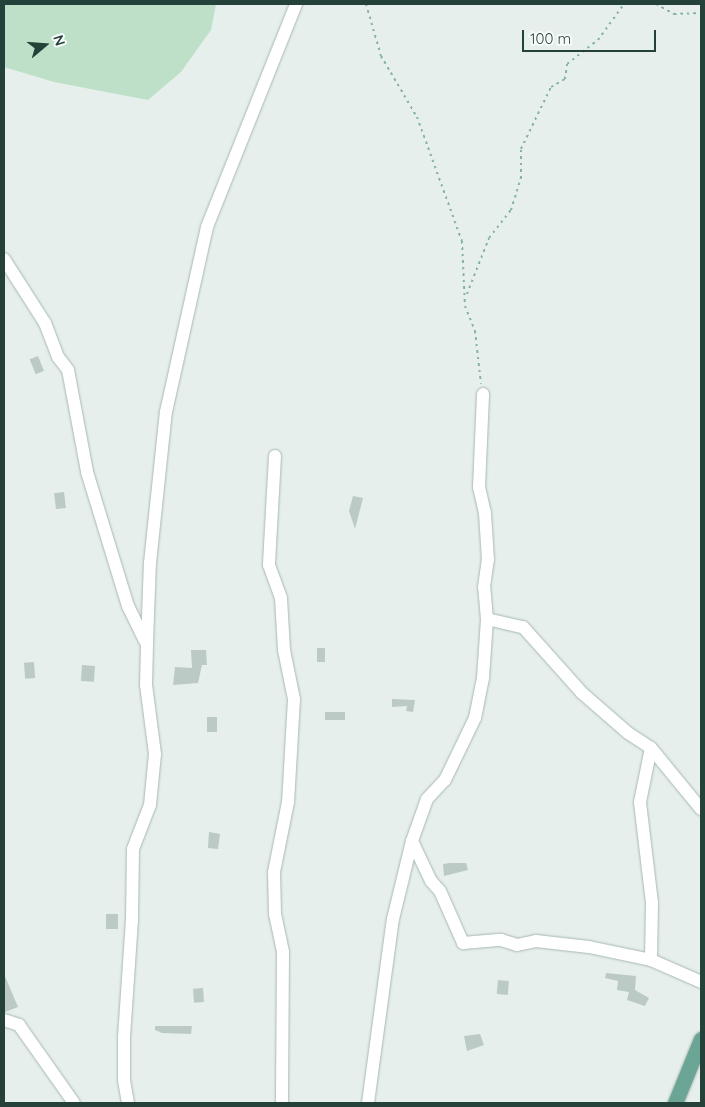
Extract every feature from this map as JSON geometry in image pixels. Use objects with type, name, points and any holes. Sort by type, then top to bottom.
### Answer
[{"type":"main road","points":[[675,1103],[701,1039]]},
{"type":"street","points":[[128,1103],[124,1080],[124,1036],[132,920],[133,849],[150,805],[155,754],[146,685],[147,643],[150,563],[166,412],[207,227],[296,4]]},
{"type":"street","points":[[4,259],[44,323],[58,357],[68,370],[87,472],[128,606],[147,643]]},
{"type":"street","points":[[368,1103],[393,919],[412,841],[427,799],[445,780],[475,718],[483,678],[487,619],[484,587],[488,560],[485,513],[479,487],[483,394]]},
{"type":"street","points":[[275,456],[269,565],[281,598],[284,650],[294,699],[288,802],[274,872],[275,914],[283,952],[282,1103]]},
{"type":"street","points":[[487,619],[523,627],[582,693],[628,733],[651,748],[701,810]]},
{"type":"street","points":[[651,748],[640,802],[652,903],[651,960]]},
{"type":"street","points":[[412,841],[432,881],[440,891],[463,943],[501,940],[517,945],[536,941],[589,946],[651,960],[701,982]]},
{"type":"street","points":[[4,1020],[19,1025],[74,1103]]},
{"type":"path","points":[[366,4],[381,56],[417,117],[462,241],[466,296]]},
{"type":"path","points":[[483,394],[475,331],[465,306],[469,281],[489,238],[511,210],[521,178],[521,149],[551,87],[565,79],[567,64],[598,40],[624,4]]},
{"type":"path","points":[[656,4],[674,14],[701,13]]},
{"type":"green space","points":[[4,4],[216,4],[211,30],[181,72],[148,100],[54,82],[4,67]]},
{"type":"building","points":[[38,356],[44,371],[36,374],[30,359]]},
{"type":"building","points":[[64,492],[66,508],[56,509],[54,493]]},
{"type":"building","points":[[353,496],[363,498],[355,529],[349,511]]},
{"type":"building","points":[[317,648],[325,648],[325,662],[317,662]]},
{"type":"building","points":[[191,650],[206,650],[207,665],[202,665],[198,683],[173,685],[175,667],[192,668]]},
{"type":"building","points":[[34,662],[35,678],[25,679],[24,663]]},
{"type":"building","points":[[82,665],[95,666],[94,682],[81,681]]},
{"type":"building","points":[[392,699],[415,700],[413,712],[406,711],[407,706],[392,707]]},
{"type":"building","points":[[325,712],[345,712],[345,720],[325,720]]},
{"type":"building","points":[[207,717],[217,717],[217,732],[207,732]]},
{"type":"building","points":[[209,832],[220,834],[218,849],[208,848]]},
{"type":"building","points":[[466,863],[468,870],[444,876],[443,864]]},
{"type":"building","points":[[106,914],[118,914],[118,929],[106,929]]},
{"type":"building","points":[[606,973],[636,976],[635,990],[649,998],[645,1006],[627,1000],[629,992],[617,990],[618,981],[605,978]]},
{"type":"building","points":[[4,974],[18,1007],[5,1012],[4,1012]]},
{"type":"building","points":[[498,980],[509,981],[508,995],[497,994]]},
{"type":"building","points":[[203,988],[204,1002],[194,1003],[193,989]]},
{"type":"building","points":[[155,1026],[192,1026],[191,1034],[162,1033],[155,1030]]},
{"type":"building","points":[[480,1034],[484,1045],[467,1051],[464,1036]]}]
